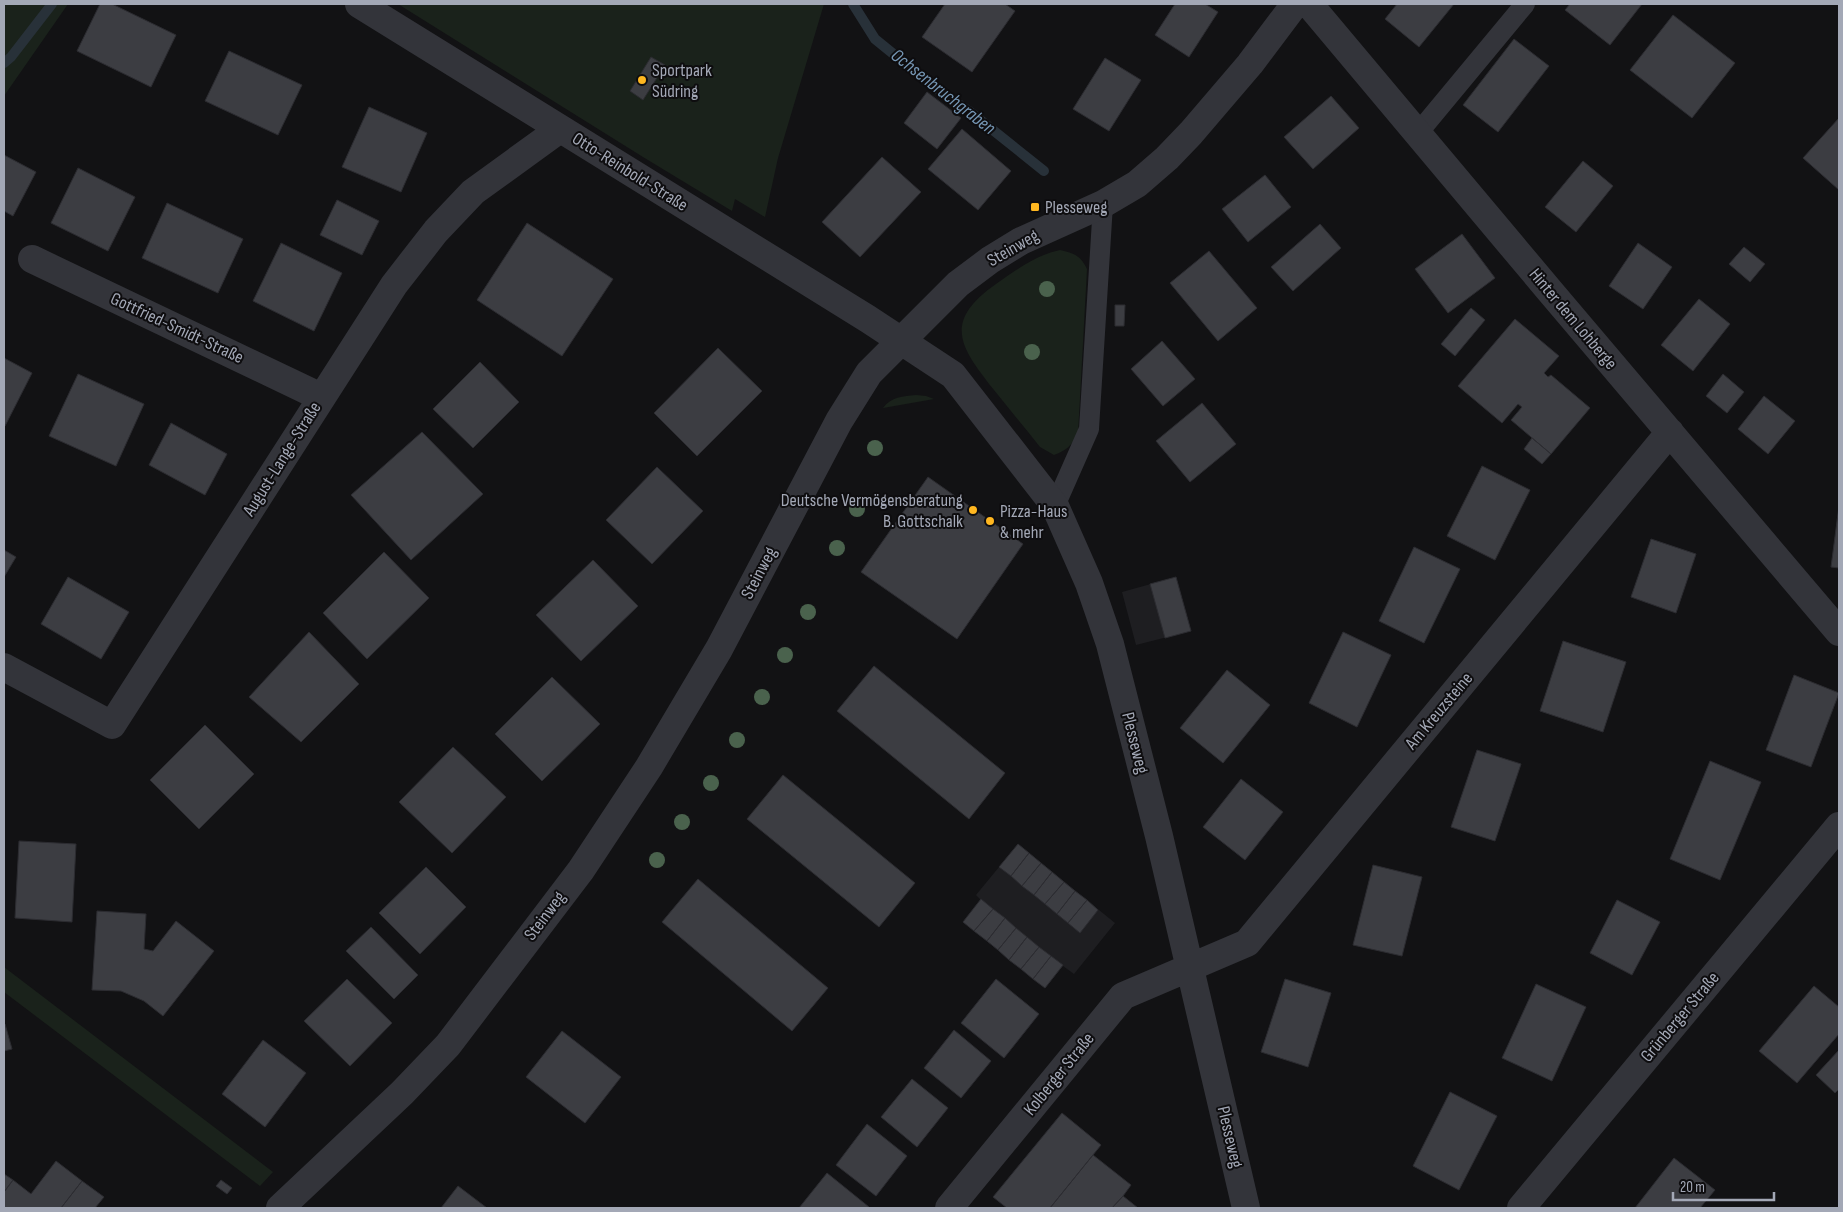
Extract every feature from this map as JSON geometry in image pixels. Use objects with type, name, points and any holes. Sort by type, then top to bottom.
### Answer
[{"type":"street","name":"Otto-Reinbold-Straße","points":[[359,4],[901,341]]},
{"type":"street","name":"Steinweg","points":[[280,1208],[402,1093],[448,1045],[581,870],[649,767],[720,649],[839,421],[870,373],[958,284],[990,260],[1021,241],[1103,204],[1137,184],[1168,158],[1250,64],[1295,4]]},
{"type":"street","name":"Hinter dem Lohberge","points":[[1309,4],[1839,632]]},
{"type":"street","name":"August-Lange-Straße","points":[[4,667],[112,725],[394,285],[436,231],[473,192],[560,128]]},
{"type":"street","name":"Gottfried-Smidt-Straße","points":[[32,259],[321,397]]},
{"type":"street","name":"Plesseweg","points":[[901,341],[953,375],[1055,506],[1089,583],[1110,644],[1191,968],[1246,1208]]},
{"type":"street","name":"Am Kreuzsteine","points":[[1191,968],[1247,943],[1670,432]]},
{"type":"street","name":"Grünberger Straße","points":[[1521,1208],[1839,826]]},
{"type":"street","name":"Kolberger Straße","points":[[949,1208],[1123,996],[1191,968]]},
{"type":"lane","points":[[1418,133],[1525,4]]},
{"type":"lane","points":[[1055,506],[1089,429],[1103,204]]},
{"type":"shaded area","points":[[4,4],[68,4],[4,96]]},
{"type":"shaded area","name":"Sportpark Südring","points":[[398,4],[824,4],[778,158],[765,217],[735,199],[732,211]]},
{"type":"shaded area","points":[[1060,250],[1076,256],[1087,269],[1078,434],[1068,447],[1054,455],[1040,447],[982,375],[965,348],[962,335],[963,323],[968,311],[979,298],[1026,264],[1043,255]]},
{"type":"shaded area","points":[[916,395],[934,399],[883,408],[894,399]]},
{"type":"shaded area","points":[[1176,577],[1191,631],[1136,645],[1122,592]]},
{"type":"shaded area","points":[[1018,844],[1115,923],[1074,974],[1063,966],[1045,988],[963,922],[981,900],[976,895]]},
{"type":"shaded area","points":[[4,967],[273,1172],[260,1186],[4,992]]},
{"type":"building","points":[[100,4],[112,4],[176,35],[151,87],[77,51]]},
{"type":"building","points":[[945,4],[1005,4],[1015,11],[972,72],[922,37]]},
{"type":"building","points":[[1175,4],[1205,4],[1218,12],[1189,57],[1155,35]]},
{"type":"building","points":[[1397,4],[1454,4],[1419,47],[1385,19]]},
{"type":"building","points":[[1570,4],[1642,4],[1610,45],[1565,10]]},
{"type":"building","points":[[1673,15],[1735,63],[1692,118],[1630,70]]},
{"type":"building","points":[[1514,39],[1549,66],[1498,132],[1463,105]]},
{"type":"building","points":[[229,51],[302,85],[278,135],[205,101]]},
{"type":"building","points":[[651,57],[665,65],[643,100],[630,91]]},
{"type":"building","points":[[1105,58],[1141,80],[1109,131],[1073,109]]},
{"type":"building","points":[[927,92],[961,118],[937,149],[904,123]]},
{"type":"building","points":[[1331,96],[1359,128],[1313,169],[1284,137]]},
{"type":"building","points":[[369,107],[427,133],[401,192],[342,167]]},
{"type":"building","points":[[1839,118],[1839,190],[1803,158]]},
{"type":"building","points":[[962,129],[1011,171],[978,210],[928,169]]},
{"type":"building","points":[[4,155],[36,172],[13,216],[4,211]]},
{"type":"building","points":[[882,157],[921,192],[860,257],[822,222]]},
{"type":"building","points":[[1583,161],[1613,186],[1576,232],[1545,207]]},
{"type":"building","points":[[78,168],[135,197],[108,251],[51,223]]},
{"type":"building","points":[[1265,175],[1291,207],[1248,242],[1222,209]]},
{"type":"building","points":[[337,200],[379,221],[362,255],[320,235]]},
{"type":"building","points":[[167,203],[243,239],[218,293],[142,258]]},
{"type":"building","points":[[527,223],[613,279],[562,356],[477,300]]},
{"type":"building","points":[[1320,224],[1341,248],[1293,291],[1271,267]]},
{"type":"building","points":[[1462,234],[1495,278],[1448,313],[1415,269]]},
{"type":"building","points":[[281,243],[342,273],[314,331],[253,301]]},
{"type":"building","points":[[1638,243],[1672,267],[1643,309],[1609,286]]},
{"type":"building","points":[[1744,247],[1765,264],[1750,282],[1729,264]]},
{"type":"building","points":[[1209,251],[1257,308],[1218,341],[1170,283]]},
{"type":"building","points":[[1699,299],[1730,324],[1693,371],[1661,345]]},
{"type":"building","points":[[1115,305],[1125,305],[1124,326],[1115,326]]},
{"type":"building","points":[[1471,308],[1485,320],[1455,356],[1441,344]]},
{"type":"building","points":[[1515,319],[1559,356],[1544,373],[1548,377],[1551,375],[1590,408],[1551,454],[1511,420],[1522,407],[1518,404],[1502,423],[1458,386]]},
{"type":"building","points":[[1162,341],[1195,379],[1163,406],[1131,369]]},
{"type":"building","points":[[718,348],[762,391],[697,456],[654,413]]},
{"type":"building","points":[[4,358],[32,373],[5,426],[4,425]]},
{"type":"building","points":[[480,362],[519,402],[473,448],[433,409]]},
{"type":"building","points":[[78,374],[144,404],[116,466],[49,436]]},
{"type":"building","points":[[1723,374],[1744,392],[1727,413],[1706,396]]},
{"type":"building","points":[[1764,396],[1795,421],[1768,454],[1738,429]]},
{"type":"building","points":[[1202,403],[1236,444],[1190,482],[1156,441]]},
{"type":"building","points":[[171,423],[227,454],[205,495],[149,465]]},
{"type":"building","points":[[422,432],[483,494],[411,560],[351,495]]},
{"type":"building","points":[[1532,438],[1551,454],[1542,464],[1524,449]]},
{"type":"building","points":[[1482,466],[1530,490],[1495,560],[1447,536]]},
{"type":"building","points":[[657,467],[703,511],[652,564],[606,520]]},
{"type":"building","points":[[928,477],[1023,544],[957,639],[861,572]]},
{"type":"building","points":[[1839,506],[1839,568],[1831,567]]},
{"type":"building","points":[[1651,539],[1696,554],[1676,613],[1631,597]]},
{"type":"building","points":[[1414,547],[1460,569],[1424,643],[1379,621]]},
{"type":"building","points":[[4,550],[16,557],[4,577]]},
{"type":"building","points":[[384,552],[429,598],[367,659],[323,613]]},
{"type":"building","points":[[593,560],[638,606],[581,661],[536,615]]},
{"type":"building","points":[[68,577],[129,612],[101,659],[41,624]]},
{"type":"building","points":[[1176,577],[1191,631],[1165,638],[1150,584]]},
{"type":"building","points":[[309,632],[359,684],[301,742],[249,697]]},
{"type":"building","points":[[1343,632],[1391,655],[1357,727],[1309,703]]},
{"type":"building","points":[[1563,641],[1626,662],[1603,732],[1540,711]]},
{"type":"building","points":[[874,666],[1005,773],[969,819],[837,711]]},
{"type":"building","points":[[1227,670],[1270,705],[1223,763],[1180,728]]},
{"type":"building","points":[[1794,675],[1839,693],[1811,767],[1766,750]]},
{"type":"building","points":[[552,677],[600,724],[542,781],[495,734]]},
{"type":"building","points":[[205,725],[254,774],[199,829],[150,780]]},
{"type":"building","points":[[453,747],[506,797],[452,853],[399,802]]},
{"type":"building","points":[[1477,750],[1521,764],[1495,841],[1451,827]]},
{"type":"building","points":[[1710,761],[1761,782],[1720,880],[1670,859]]},
{"type":"building","points":[[783,775],[915,883],[879,927],[747,819]]},
{"type":"building","points":[[1241,779],[1283,812],[1245,860],[1203,827]]},
{"type":"building","points":[[19,841],[76,844],[72,922],[15,918]]},
{"type":"building","points":[[1018,844],[1029,853],[1011,876],[999,867]]},
{"type":"building","points":[[1029,853],[1041,863],[1022,886],[1011,876]]},
{"type":"building","points":[[1041,863],[1052,872],[1034,895],[1022,886]]},
{"type":"building","points":[[1373,865],[1422,877],[1402,956],[1353,945]]},
{"type":"building","points":[[426,867],[466,907],[420,954],[379,913]]},
{"type":"building","points":[[1052,872],[1064,882],[1045,904],[1034,895]]},
{"type":"building","points":[[698,879],[828,988],[792,1031],[662,922]]},
{"type":"building","points":[[1064,882],[1075,891],[1057,914],[1045,904]]},
{"type":"building","points":[[1075,891],[1087,900],[1068,923],[1057,914]]},
{"type":"building","points":[[981,899],[993,909],[974,931],[963,922]]},
{"type":"building","points":[[1087,900],[1098,910],[1080,933],[1068,923]]},
{"type":"building","points":[[1617,900],[1660,922],[1632,975],[1590,953]]},
{"type":"building","points":[[993,909],[1005,918],[987,941],[974,931]]},
{"type":"building","points":[[97,911],[146,914],[144,949],[153,951],[176,921],[214,951],[163,1016],[144,1001],[121,991],[92,990]]},
{"type":"building","points":[[1005,918],[1016,928],[998,950],[987,941]]},
{"type":"building","points":[[371,927],[418,975],[394,999],[346,951]]},
{"type":"building","points":[[1016,928],[1027,937],[1009,960],[998,950]]},
{"type":"building","points":[[1027,937],[1039,947],[1021,969],[1009,960]]},
{"type":"building","points":[[1039,947],[1051,956],[1033,979],[1021,969]]},
{"type":"building","points":[[1051,956],[1063,965],[1045,988],[1033,979]]},
{"type":"building","points":[[347,979],[392,1023],[350,1066],[304,1021]]},
{"type":"building","points":[[996,979],[1039,1014],[1004,1058],[961,1023]]},
{"type":"building","points":[[1285,979],[1331,993],[1308,1067],[1261,1052]]},
{"type":"building","points":[[1536,984],[1586,1007],[1552,1081],[1502,1058]]},
{"type":"building","points":[[1814,986],[1839,1007],[1839,1034],[1797,1083],[1759,1051]]},
{"type":"building","points":[[4,1025],[12,1049],[4,1051]]},
{"type":"building","points":[[954,1030],[991,1061],[961,1098],[924,1068]]},
{"type":"building","points":[[562,1031],[621,1077],[585,1123],[526,1077]]},
{"type":"building","points":[[263,1040],[306,1073],[265,1127],[222,1094]]},
{"type":"building","points":[[1839,1050],[1839,1089],[1835,1093],[1816,1075]]},
{"type":"building","points":[[912,1079],[948,1108],[917,1147],[881,1117]]},
{"type":"building","points":[[1450,1092],[1497,1116],[1459,1190],[1413,1166]]},
{"type":"building","points":[[1062,1113],[1101,1145],[1050,1208],[1007,1208],[993,1197]]},
{"type":"building","points":[[867,1124],[907,1156],[876,1196],[836,1165]]},
{"type":"building","points":[[1093,1155],[1131,1185],[1123,1196],[1112,1208],[1050,1208]]},
{"type":"building","points":[[1674,1158],[1715,1190],[1700,1208],[1635,1208]]},
{"type":"building","points":[[56,1161],[82,1181],[61,1208],[4,1208],[4,1192],[13,1180],[31,1194]]},
{"type":"building","points":[[827,1173],[869,1207],[799,1208]]},
{"type":"building","points":[[4,1174],[13,1180],[4,1192]]},
{"type":"building","points":[[221,1180],[232,1188],[227,1194],[216,1186]]},
{"type":"building","points":[[82,1181],[104,1197],[95,1208],[61,1208]]},
{"type":"building","points":[[458,1186],[487,1208],[441,1208]]},
{"type":"building","points":[[1123,1196],[1138,1208],[1112,1208]]},
{"type":"waterway","points":[[4,63],[11,57],[52,4]]},
{"type":"waterway","name":"Ochsenbruchgraben","points":[[853,4],[875,39],[934,87],[969,111],[1044,171]]},
{"type":"place","name":"Sportpark Südring","points":[[642,80]]},
{"type":"place","name":"Plesseweg","points":[[1035,207]]},
{"type":"place","name":"Deutsche Vermögensberatung B. Gottschalk","points":[[973,510]]},
{"type":"place","name":"Pizza-Haus & mehr","points":[[990,521]]}]
